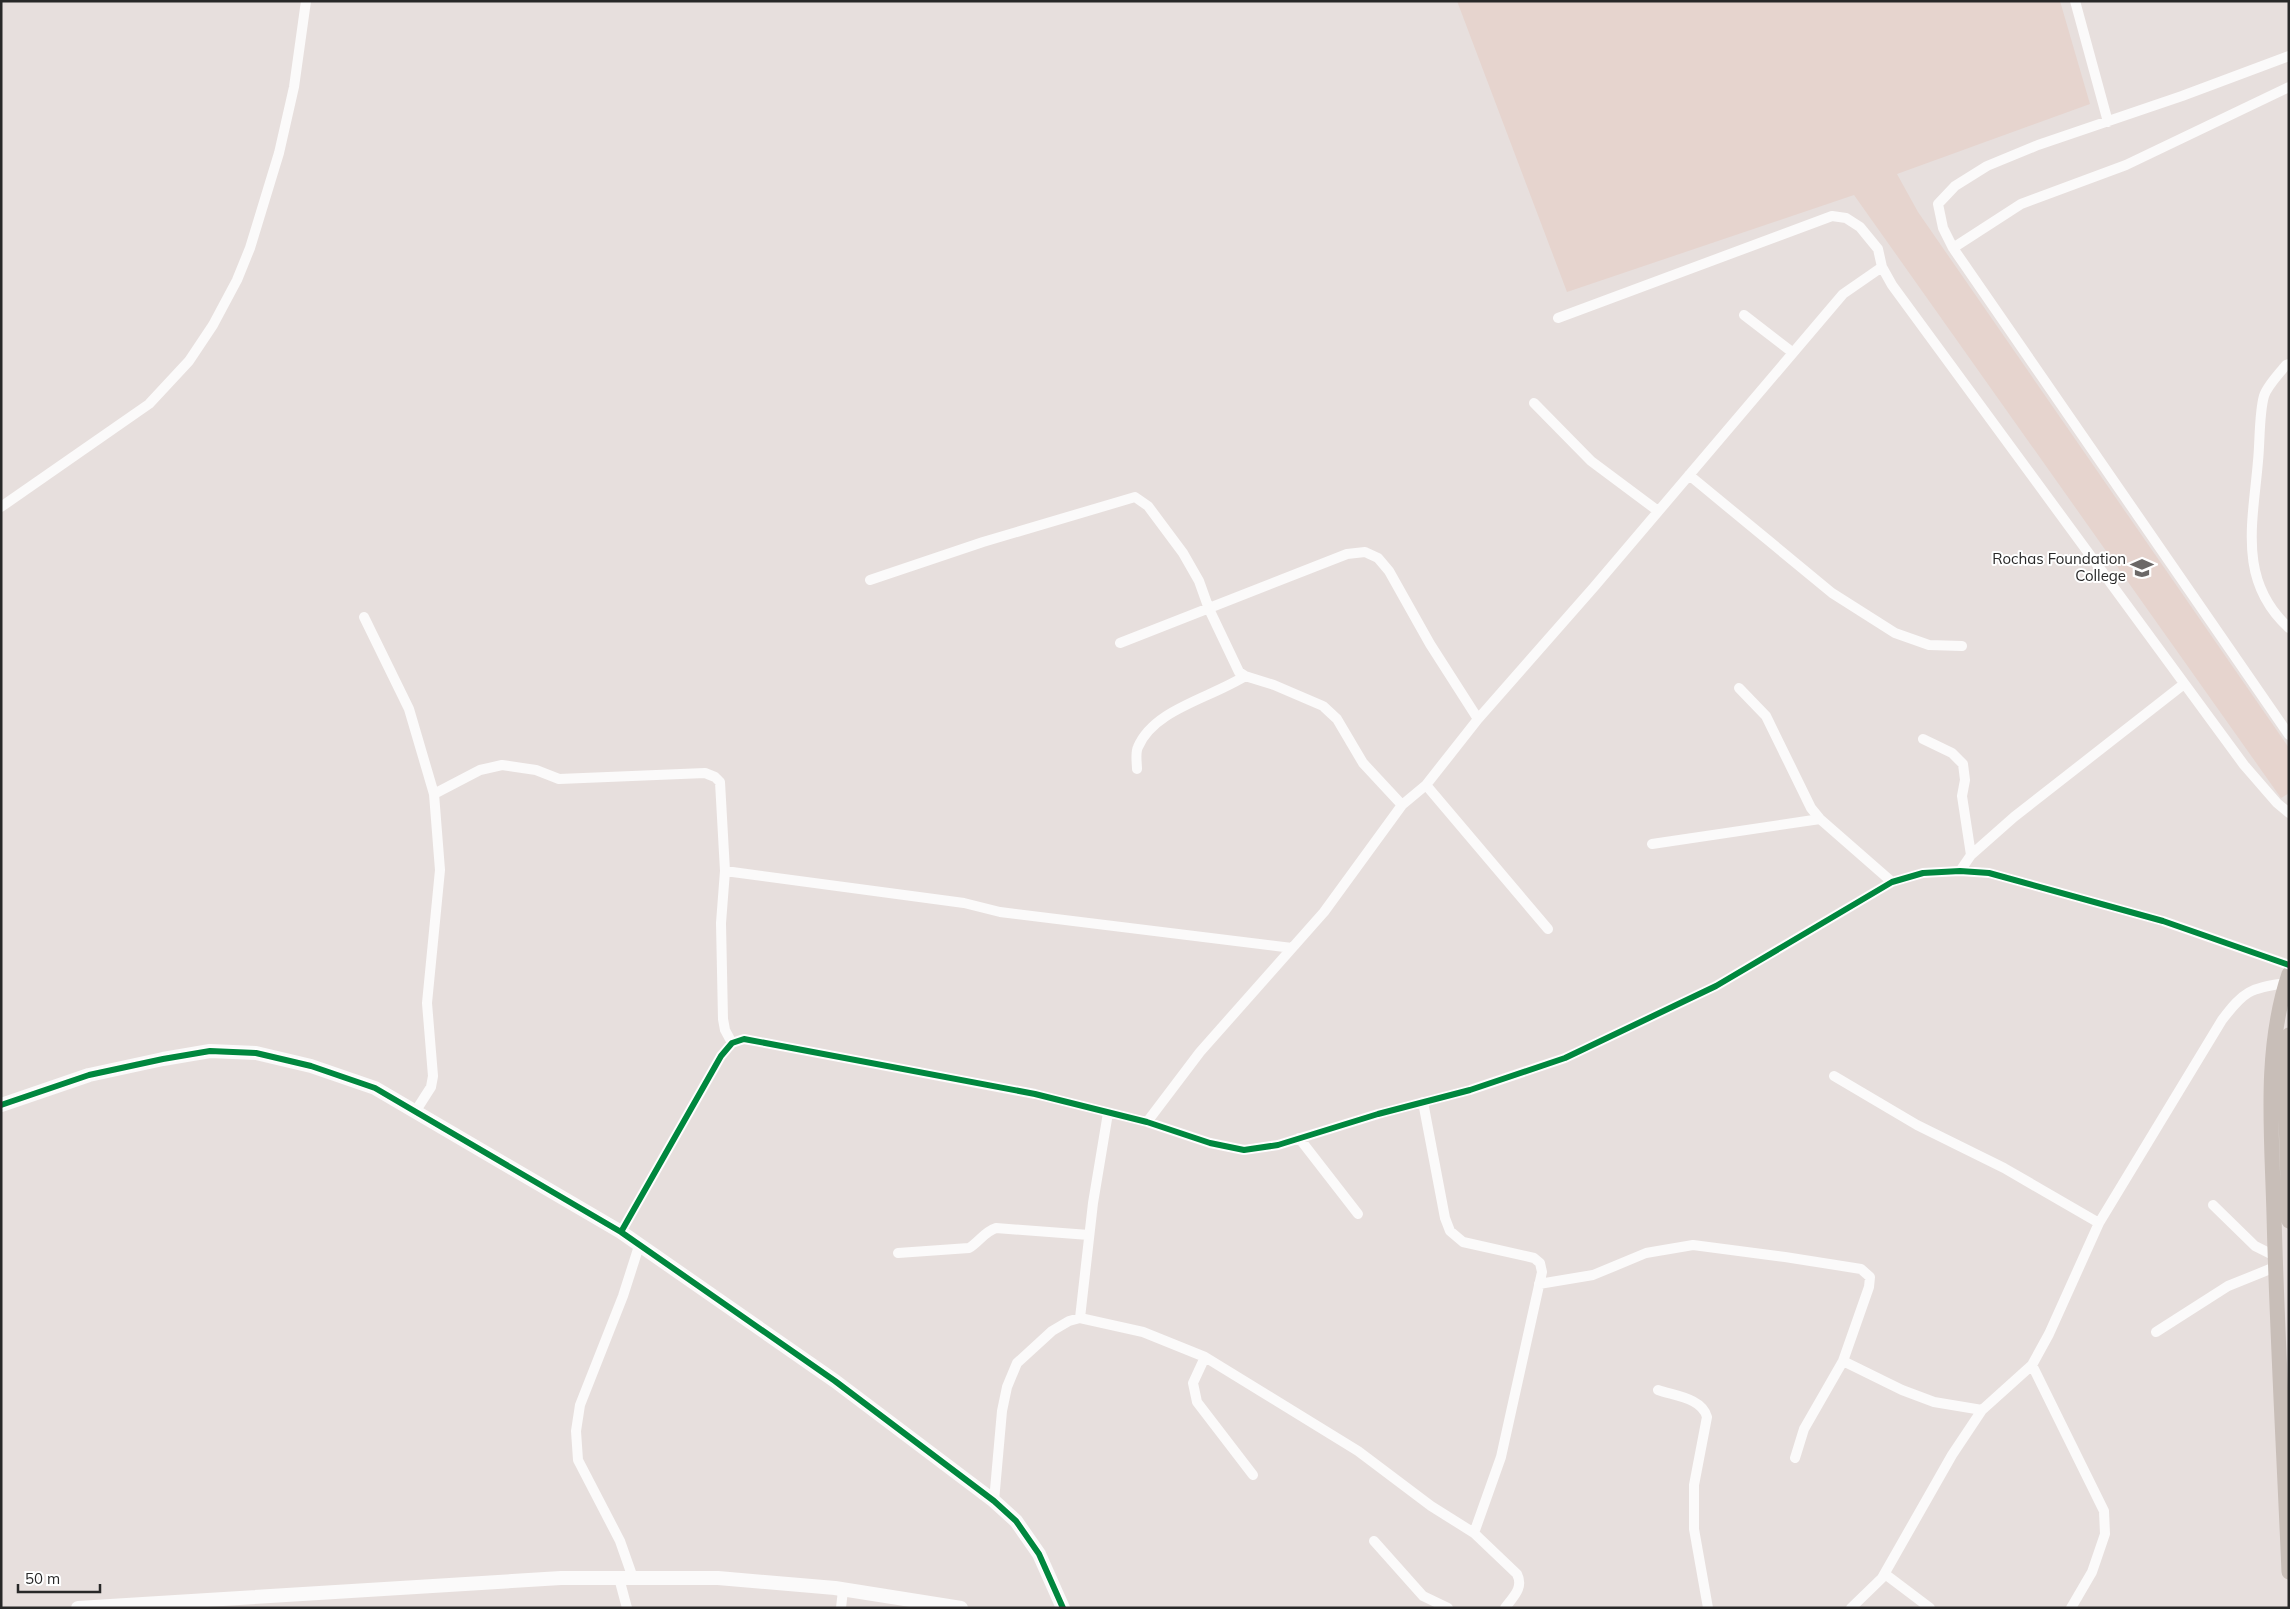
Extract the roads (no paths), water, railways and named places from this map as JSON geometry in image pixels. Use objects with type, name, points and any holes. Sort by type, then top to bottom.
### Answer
[{"type":"main road","points":[[2287,979],[2275,1035],[2271,1073],[2275,1262],[2289,1572]]},
{"type":"main road","points":[[2289,1035],[2285,1081],[2289,1221]]},
{"type":"street","points":[[1,507],[149,404],[189,362],[213,325],[237,280],[250,248],[279,153],[294,87],[306,1]]},
{"type":"street","points":[[2075,1],[2108,122]]},
{"type":"street","points":[[2289,56],[2182,96],[2038,145],[1987,166],[1955,186],[1938,204],[1943,228],[1953,248],[2289,735]]},
{"type":"street","points":[[1953,248],[2021,204],[2126,165],[2289,88]]},
{"type":"street","points":[[1558,318],[1832,216],[1846,218],[1860,226],[1878,249],[1882,267],[1898,292],[2184,684],[2244,765],[2276,803],[2289,813]]},
{"type":"street","points":[[1147,1122],[1200,1052],[1324,912],[1402,806],[1426,785],[1478,718],[1594,587],[1792,352],[1842,294],[1882,267]]},
{"type":"street","points":[[1744,315],[1792,352]]},
{"type":"street","points":[[2289,364],[2286,365],[2264,395],[2251,525],[2252,560],[2258,584],[2265,602],[2289,628]]},
{"type":"street","points":[[1534,403],[1591,462],[1658,511]]},
{"type":"street","points":[[1689,474],[1832,593],[1895,633],[1909,640],[1929,645],[1962,646]]},
{"type":"street","points":[[870,580],[983,542],[1136,497],[1148,506],[1183,553],[1199,582],[1209,609],[1236,667],[1245,676],[1274,685],[1323,706],[1337,719],[1363,763],[1402,806]]},
{"type":"street","points":[[1120,643],[1346,554],[1365,552],[1378,558],[1389,571],[1430,644],[1478,718]]},
{"type":"street","points":[[364,617],[409,710],[434,794],[440,870],[427,1004],[434,1076],[431,1087],[416,1112]]},
{"type":"street","points":[[1137,770],[1136,748],[1150,726],[1162,717],[1229,686],[1245,676]]},
{"type":"street","points":[[1960,871],[1972,855],[2014,817],[2184,684]]},
{"type":"street","points":[[1739,688],[1766,716],[1798,786],[1811,808],[1820,819],[1892,882]]},
{"type":"street","points":[[1923,739],[1952,753],[1962,764],[1966,780],[1962,796],[1972,855]]},
{"type":"street","points":[[434,794],[480,770],[502,765],[536,770],[559,779],[710,774],[720,782],[725,871],[721,923],[722,993],[725,1030],[732,1044]]},
{"type":"street","points":[[1426,785],[1548,929]]},
{"type":"street","points":[[1652,844],[1820,819]]},
{"type":"street","points":[[725,871],[964,903],[1000,912],[1292,948]]},
{"type":"street","points":[[621,1232],[721,1056],[732,1044],[744,1039],[1035,1094],[1147,1122],[1210,1143],[1244,1150],[1278,1145],[1470,1090],[1565,1058],[1716,986],[1892,882],[1923,873],[1960,871],[1989,873],[2030,883],[2163,920],[2289,965]]},
{"type":"street","points":[[1851,1608],[1884,1574],[1952,1455],[1982,1410],[2032,1365],[2049,1334],[2098,1223],[2222,1020],[2238,999],[2257,988],[2287,979]]},
{"type":"street","points":[[1,1104],[89,1075],[210,1051],[256,1053],[311,1066],[375,1088],[621,1232],[835,1381],[994,1501],[1016,1521],[1039,1554],[1064,1608]]},
{"type":"street","points":[[1834,1076],[1917,1125],[2004,1168],[2098,1223]]},
{"type":"street","points":[[1423,1102],[1445,1218],[1450,1231],[1463,1242],[1534,1258],[1540,1263],[1542,1272],[1502,1457],[1474,1533]]},
{"type":"street","points":[[1080,1318],[1089,1235],[1108,1113]]},
{"type":"street","points":[[1299,1138],[1358,1214]]},
{"type":"street","points":[[2156,1332],[2228,1286],[2275,1262],[2255,1246],[2213,1205]]},
{"type":"street","points":[[898,1253],[969,1248],[976,1244],[988,1230],[996,1228],[1089,1235]]},
{"type":"street","points":[[1539,1284],[1593,1275],[1646,1253],[1693,1245],[1785,1256],[1861,1269],[1870,1277],[1869,1287],[1843,1361],[1804,1429],[1795,1458]]},
{"type":"street","points":[[633,1578],[620,1541],[578,1460],[576,1432],[580,1406],[624,1296],[640,1246]]},
{"type":"street","points":[[994,1501],[1002,1411],[1007,1387],[1017,1363],[1052,1331],[1069,1321],[1080,1318],[1143,1332],[1205,1358],[1358,1451],[1431,1506],[1474,1533],[1517,1574],[1520,1580],[1520,1587],[1505,1608]]},
{"type":"street","points":[[1205,1358],[1193,1384],[1197,1402],[1253,1475]]},
{"type":"street","points":[[1843,1361],[1902,1390],[1934,1402],[1982,1410]]},
{"type":"street","points":[[2032,1365],[2104,1511],[2105,1534],[2092,1572],[2071,1608]]},
{"type":"street","points":[[1658,1390],[1700,1404],[1705,1409],[1707,1417],[1694,1485],[1694,1529],[1708,1608]]},
{"type":"street","points":[[1374,1541],[1423,1596],[1448,1608]]},
{"type":"street","points":[[1884,1574],[1930,1608]]},
{"type":"street","points":[[78,1608],[561,1578],[718,1578],[843,1590],[961,1608]]},
{"type":"street","points":[[619,1578],[627,1608]]},
{"type":"street","points":[[841,1608],[843,1590]]},
{"type":"place","name":"Rochas Foundation College","points":[[2142,568]]}]
